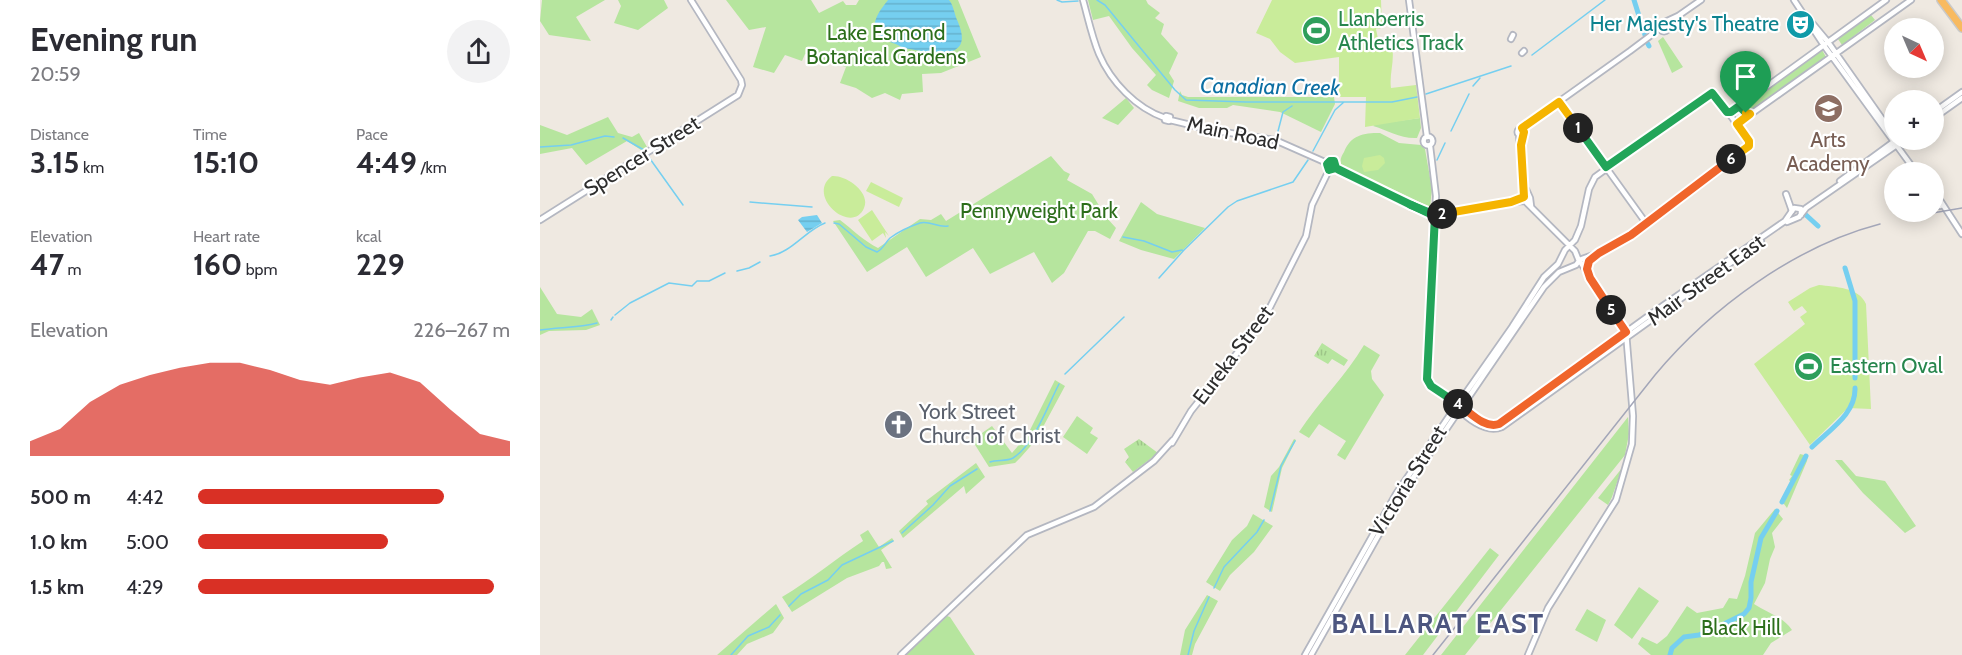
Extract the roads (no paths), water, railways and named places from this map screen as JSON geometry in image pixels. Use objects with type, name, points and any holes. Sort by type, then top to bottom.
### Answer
[{"type":"highway","points":[[1941,0],[1962,28]]},
{"type":"highway","points":[[1946,0],[1962,22]]},
{"type":"street","name":"Spencer Street","points":[[540,220],[738,95],[741,80],[691,0]]},
{"type":"street","name":"Main Road","points":[[1083,0],[1097,48],[1106,67],[1137,104],[1153,114],[1206,129],[1275,140],[1327,163],[1334,161],[1336,168]]},
{"type":"street","points":[[1409,0],[1427,137],[1433,140],[1430,146],[1436,189],[1427,378],[1430,385],[1459,407]]},
{"type":"street","points":[[1572,266],[1579,260],[1599,253],[1621,241],[1749,147],[1749,141],[1712,93],[1606,167],[1591,182],[1581,226],[1574,241],[1568,243],[1562,239],[1533,209],[1526,198],[1522,132],[1559,102],[1661,29],[1665,22],[1701,0]]},
{"type":"street","points":[[1794,0],[1884,122]]},
{"type":"street","points":[[1727,112],[1731,112],[1886,0]]},
{"type":"street","points":[[1737,124],[1911,0]]},
{"type":"street","points":[[1661,29],[1666,31],[1679,15]]},
{"type":"street","points":[[1665,22],[1668,27]]},
{"type":"street","points":[[1944,105],[1962,92]]},
{"type":"street","points":[[1944,111],[1962,98]]},
{"type":"street","points":[[1559,102],[1646,223]]},
{"type":"street","points":[[1742,104],[1743,111],[1750,114]]},
{"type":"street","name":"Mair Street East","points":[[1626,335],[1785,221],[1797,207],[1807,204],[1884,149]]},
{"type":"street","name":"Mair Street East","points":[[1459,407],[1486,424],[1496,427],[1786,222],[1799,216],[1806,208],[1884,150]]},
{"type":"street","points":[[1327,163],[1329,170],[1336,168],[1435,215],[1526,198]]},
{"type":"street","name":"Eureka Street","points":[[901,655],[1027,535],[1082,512],[1105,499],[1154,461],[1173,440],[1191,411],[1264,319],[1306,236],[1313,202],[1329,170]]},
{"type":"street","points":[[1786,196],[1797,207],[1801,210],[1799,216],[1793,216],[1786,196]]},
{"type":"street","points":[[1944,208],[1962,234]]},
{"type":"street","points":[[1562,239],[1566,250],[1564,262],[1581,268],[1590,278]]},
{"type":"street","name":"Victoria Street","points":[[1459,407],[1544,277],[1558,264],[1574,241]]},
{"type":"street","points":[[1528,655],[1550,604],[1618,494],[1633,435],[1626,335],[1575,251],[1566,250]]},
{"type":"street","points":[[1590,278],[1587,264],[1599,253]]},
{"type":"street","name":"Victoria Street","points":[[1310,652],[1398,496],[1544,287],[1559,272],[1572,266]]},
{"type":"water","points":[[888,0],[949,0],[962,36],[960,45],[955,50],[935,52],[902,48],[884,39],[875,24],[878,14]]},
{"type":"water","points":[[817,215],[822,223],[807,232],[798,220],[802,217]]},
{"type":"waterway","name":"Canadian Creek","points":[[1057,0],[1078,1]]},
{"type":"waterway","name":"Canadian Creek","points":[[1097,0],[1105,5],[1175,90],[1186,100],[1392,102],[1417,97]]},
{"type":"waterway","name":"Canadian Creek","points":[[1532,55],[1605,0]]},
{"type":"waterway","points":[[1634,0],[1645,35]]},
{"type":"waterway","name":"Canadian Creek","points":[[1426,94],[1511,66]]},
{"type":"waterway","points":[[1473,86],[1480,78]]},
{"type":"waterway","points":[[1451,131],[1469,94]]},
{"type":"waterway","points":[[1313,151],[1335,110],[1344,102]]},
{"type":"waterway","points":[[1277,135],[1283,112],[1292,106]]},
{"type":"waterway","points":[[540,147],[571,145],[605,136],[614,137]]},
{"type":"waterway","points":[[623,138],[644,150]]},
{"type":"waterway","points":[[1437,160],[1445,143]]},
{"type":"waterway","points":[[648,156],[683,205]]},
{"type":"waterway","points":[[1159,278],[1228,207],[1237,201],[1293,182],[1308,160]]},
{"type":"waterway","points":[[750,202],[812,207]]},
{"type":"waterway","points":[[1806,215],[1818,226]]},
{"type":"waterway","points":[[834,223],[839,224],[866,247],[877,252],[890,238],[916,224],[927,222],[948,226]]},
{"type":"waterway","points":[[770,256],[785,251],[825,223]]},
{"type":"waterway","points":[[1123,237],[1144,241],[1172,252],[1182,250]]},
{"type":"waterway","points":[[737,271],[760,262]]},
{"type":"waterway","points":[[1845,268],[1855,301],[1855,378]]},
{"type":"waterway","points":[[615,315],[630,303],[669,283],[692,286],[697,281],[709,281],[725,273]]},
{"type":"waterway","points":[[1065,374],[1124,317]]},
{"type":"waterway","points":[[540,330],[597,323]]},
{"type":"waterway","points":[[990,462],[1010,459],[1021,452],[1034,434],[1059,384]]},
{"type":"waterway","points":[[1812,447],[1846,414],[1851,406],[1855,388]]},
{"type":"waterway","points":[[1270,511],[1281,466],[1295,441]]},
{"type":"waterway","points":[[1782,502],[1806,456]]},
{"type":"waterway","points":[[902,533],[950,486],[977,469]]},
{"type":"waterway","points":[[1670,655],[1672,648],[1684,637],[1699,635],[1718,627],[1744,614],[1749,608],[1751,582],[1761,538],[1777,511]]},
{"type":"waterway","points":[[1214,588],[1224,567],[1257,532],[1264,520]]},
{"type":"waterway","points":[[789,606],[801,594],[828,580],[842,565],[893,541]]},
{"type":"waterway","points":[[1188,655],[1194,631],[1209,597]]},
{"type":"waterway","points":[[731,655],[748,636],[769,627],[780,615]]},
{"type":"railway","points":[[1944,211],[1962,208]]},
{"type":"railway","points":[[1433,655],[1677,350],[1728,304],[1786,264],[1817,247],[1880,224]]},
{"type":"place","name":"Her Majesty's Theatre","points":[[1800,24]]},
{"type":"place","name":"Llanberris Athletics Track","points":[[1317,31]]},
{"type":"place","name":"Arts Academy","points":[[1828,109]]},
{"type":"place","name":"Eastern Oval","points":[[1809,366]]},
{"type":"place","name":"York Street Church of Christ","points":[[898,424]]},
{"type":"district","name":"BALLARAT EAST","points":[[1438,624]]},
{"type":"park label","name":"Lake Esmond Botanical Gardens","points":[[886,45]]},
{"type":"park label","name":"Pennyweight Park","points":[[1039,211]]},
{"type":"park label","name":"Black Hill","points":[[1741,628]]}]
